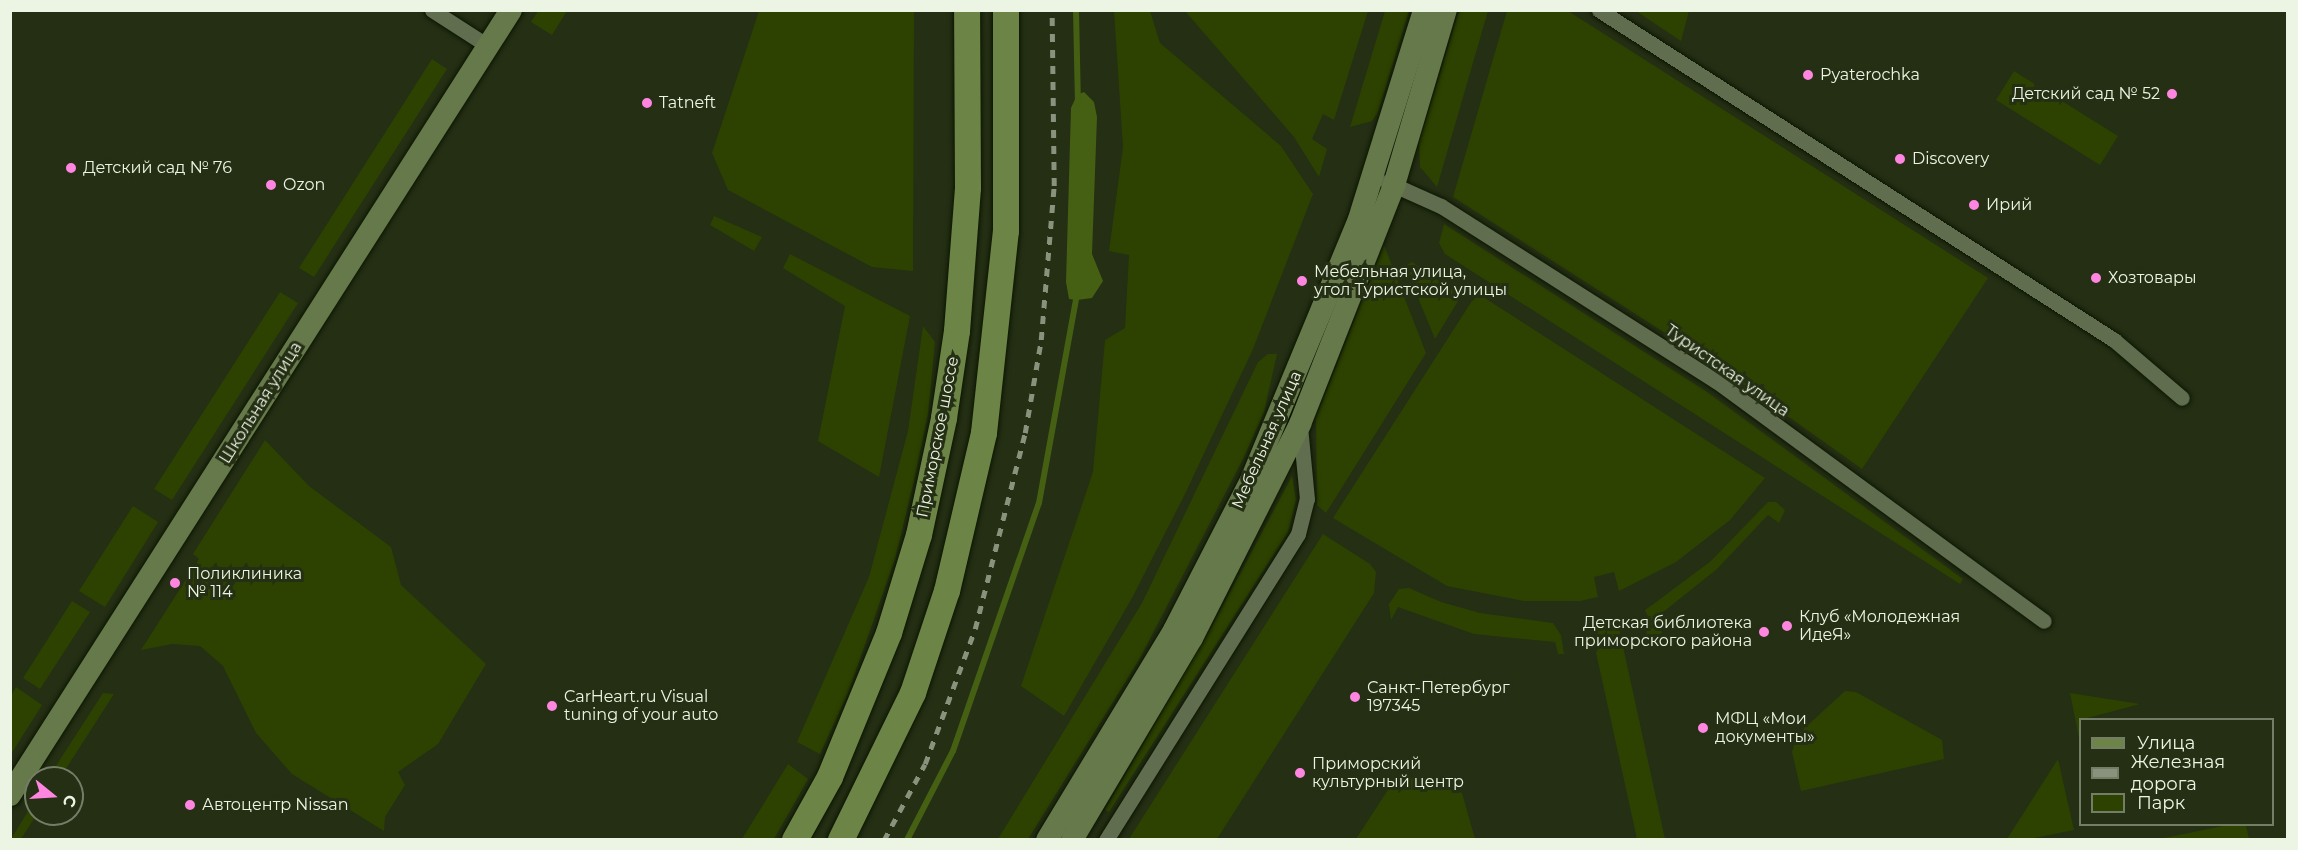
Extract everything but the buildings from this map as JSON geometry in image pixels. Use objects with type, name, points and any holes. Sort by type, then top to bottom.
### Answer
[{"type":"main road","name":"Приморское шоссе","points":[[795,840],[830,777],[889,633],[919,534],[944,418],[957,331],[968,188],[967,10]]},
{"type":"main road","points":[[841,840],[913,693],[947,591],[982,443],[996,350],[1006,231],[1006,10]]},
{"type":"street","points":[[432,10],[488,46]]},
{"type":"street","name":"Школьная улица","points":[[10,795],[511,10]]},
{"type":"street","name":"Мебельная улица","points":[[1047,840],[1174,630],[1251,480],[1384,181],[1424,10]]},
{"type":"street","name":"Мебельная улица","points":[[1072,840],[1192,639],[1300,424],[1446,10]]},
{"type":"street","points":[[1599,10],[2114,340],[2182,398]]},
{"type":"street","name":"Туристская улица","points":[[1384,181],[1441,206],[1716,381],[2044,621]]},
{"type":"street","points":[[1106,840],[1298,534],[1307,499],[1300,424]]},
{"type":"green space","points":[[538,11],[567,11],[552,35],[531,22]]},
{"type":"green space","points":[[759,11],[914,11],[913,271],[872,267],[728,190],[712,153]]},
{"type":"green space","points":[[1114,11],[1150,11],[1160,43],[1281,146],[1313,194],[1253,349],[1185,494],[1132,598],[1064,716],[1021,686],[1093,472],[1105,340],[1125,328],[1129,255],[1109,251],[1123,147]]},
{"type":"green space","points":[[1185,11],[1368,11],[1334,120],[1323,114],[1312,139],[1327,149],[1319,177],[1294,137]]},
{"type":"green space","points":[[1385,11],[1409,11],[1378,112],[1372,121],[1350,127]]},
{"type":"green space","points":[[1459,11],[1488,11],[1437,187],[1420,167],[1419,143]]},
{"type":"green space","points":[[1507,11],[1568,11],[1988,278],[1862,469],[1723,370],[1453,197]]},
{"type":"green space","points":[[1636,11],[1689,11],[1681,41]]},
{"type":"green space","points":[[432,59],[447,69],[314,277],[299,268]]},
{"type":"green space","points":[[2014,71],[2118,136],[2100,165],[1996,100]]},
{"type":"green space","points":[[714,216],[762,237],[754,251],[710,225]]},
{"type":"green space","points":[[1444,224],[1707,392],[1963,579],[1960,584],[1445,254],[1439,243]]},
{"type":"green space","points":[[1384,245],[1426,353],[1326,513],[1317,505],[1316,418]]},
{"type":"green space","points":[[790,254],[910,316],[879,477],[818,441],[845,306],[783,268]]},
{"type":"green space","points":[[1412,262],[1461,296],[1435,339],[1405,266]]},
{"type":"green space","points":[[280,292],[298,303],[172,500],[154,489]]},
{"type":"green space","points":[[1477,293],[1765,478],[1730,520],[1676,562],[1619,591],[1614,572],[1594,577],[1598,597],[1580,601],[1524,601],[1447,586],[1333,518]]},
{"type":"green space","points":[[923,326],[935,342],[928,414],[913,485],[895,559],[848,693],[820,754],[797,742],[869,577],[908,431]]},
{"type":"green space","points":[[1268,354],[1277,354],[1264,412],[1244,457],[1139,660],[1028,839],[998,839],[1142,603],[1258,362]]},
{"type":"green space","points":[[265,440],[309,486],[391,547],[401,585],[486,664],[438,744],[398,772],[405,785],[385,817],[384,831],[292,774],[256,733],[223,666],[200,646],[172,644],[141,650],[199,559],[193,554]]},
{"type":"green space","points":[[1292,476],[1296,500],[1288,532],[1109,812],[1105,810],[1211,628]]},
{"type":"green space","points":[[1768,502],[1776,502],[1785,510],[1779,523],[1768,515],[1717,569],[1657,617],[1662,633],[1653,639],[1647,636],[1644,611],[1711,561]]},
{"type":"green space","points":[[133,506],[158,522],[105,607],[79,591]]},
{"type":"green space","points":[[1323,534],[1370,564],[1376,572],[1374,593],[1217,839],[1129,839]]},
{"type":"green space","points":[[1409,588],[1441,602],[1480,613],[1553,623],[1561,635],[1564,654],[1558,654],[1555,642],[1474,634],[1398,607],[1391,620],[1389,604],[1399,589]]},
{"type":"green space","points":[[72,601],[90,612],[40,689],[23,678]]},
{"type":"green space","points":[[1608,622],[1619,628],[1665,839],[1637,839],[1593,639],[1599,624]]},
{"type":"green space","points":[[16,687],[42,705],[11,754],[11,696]]},
{"type":"green space","points":[[1845,691],[1856,692],[1942,740],[1944,759],[1801,791],[1792,752],[1797,735]]},
{"type":"green space","points":[[103,693],[114,694],[68,766],[56,766]]},
{"type":"green space","points":[[2070,693],[2140,704],[2088,718],[2079,718],[2079,738]]},
{"type":"green space","points":[[2058,759],[2074,830],[2029,839],[2007,839]]},
{"type":"green space","points":[[788,764],[808,779],[774,839],[742,839]]},
{"type":"green space","points":[[1403,776],[1462,793],[1475,839],[1356,839],[1395,779]]},
{"type":"green space","points":[[24,818],[24,826],[29,826],[21,839],[11,839]]},
{"type":"green space","points":[[2223,826],[2246,826],[2249,839],[2159,839]]},
{"type":"shaded area","points":[[1084,92],[1094,102],[1097,117],[1092,254],[1103,281],[1092,298],[1077,300],[1069,299],[1066,282],[1071,108],[1077,95]]},
{"type":"waterway","points":[[1076,10],[1078,103]]},
{"type":"waterway","points":[[907,840],[953,751],[1039,503],[1077,293]]},
{"type":"railway","points":[[884,840],[925,764],[975,629],[1025,433],[1041,340],[1054,186],[1052,10]]},
{"type":"place","name":"Pyaterochka","points":[[1808,75]]},
{"type":"place","name":"Детский сад № 52","points":[[2172,94]]},
{"type":"place","name":"Tatneft","points":[[647,103]]},
{"type":"place","name":"Discovery","points":[[1900,159]]},
{"type":"place","name":"Детский сад № 76","points":[[71,168]]},
{"type":"place","name":"Ozon","points":[[271,185]]},
{"type":"place","name":"Ирий","points":[[1974,205]]},
{"type":"place","name":"Хозтовары","points":[[2096,278]]},
{"type":"place","name":"Мебельная улица, угол Туристской улицы","points":[[1302,281]]},
{"type":"place","name":"Поликлиника № 114","points":[[175,583]]},
{"type":"place","name":"Клуб «Молодежная ИдеЯ»","points":[[1787,626]]},
{"type":"place","name":"Детская библиотека приморского района","points":[[1764,632]]},
{"type":"place","name":"Санкт-Петербург 197345","points":[[1355,697]]},
{"type":"place","name":"CarHeart.ru Visual tuning of your auto","points":[[552,706]]},
{"type":"place","name":"МФЦ «Мои документы»","points":[[1703,728]]},
{"type":"place","name":"Приморский культурный центр","points":[[1300,773]]},
{"type":"place","name":"Автоцентр Nissan","points":[[190,805]]}]
